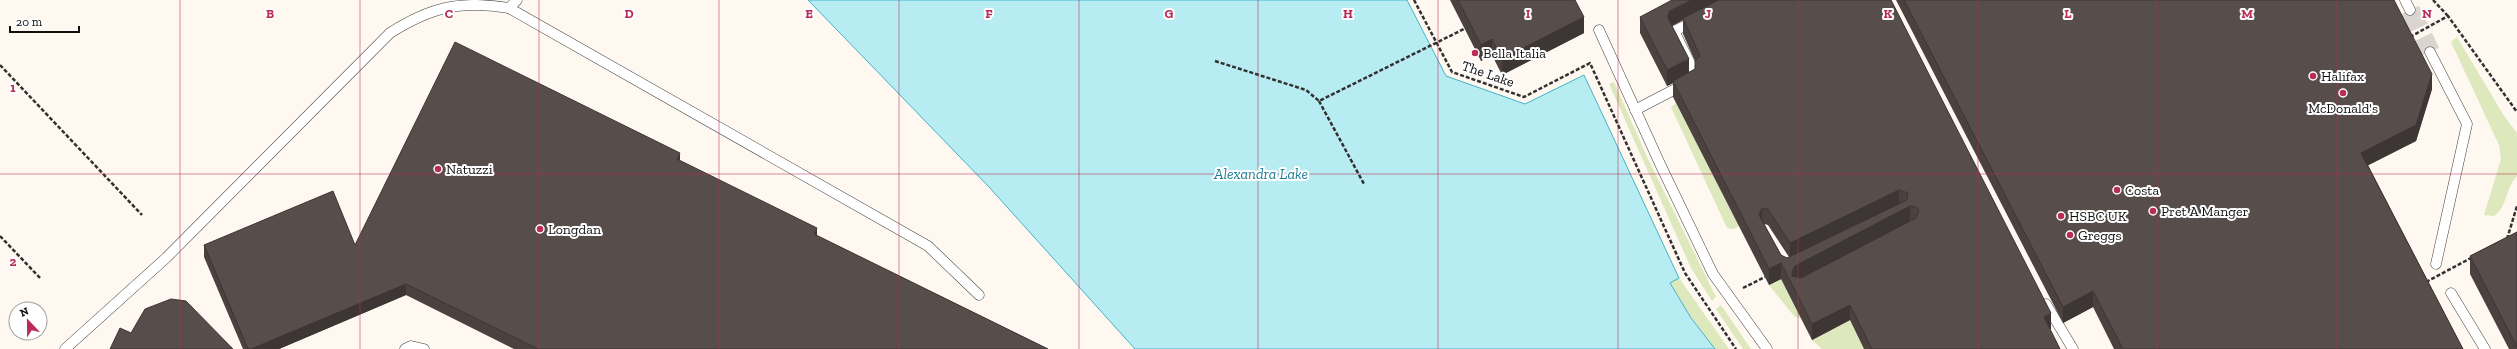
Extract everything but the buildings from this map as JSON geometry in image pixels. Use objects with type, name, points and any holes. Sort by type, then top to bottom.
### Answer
[{"type":"lane","points":[[509,8],[517,0]]},
{"type":"lane","points":[[2405,0],[2410,10]]},
{"type":"lane","points":[[65,349],[166,258],[390,33],[429,11],[453,6],[482,3],[509,8],[928,246],[979,295]]},
{"type":"lane","points":[[1694,70],[1674,31],[1702,17]]},
{"type":"lane","points":[[1599,30],[1635,110],[1713,274],[1767,349]]},
{"type":"lane","points":[[2430,52],[2467,124],[2436,264]]},
{"type":"lane","points":[[1635,110],[1690,81]]},
{"type":"lane","points":[[2039,291],[2057,326],[2073,349]]},
{"type":"lane","points":[[2451,293],[2485,349]]},
{"type":"lane","points":[[405,349],[411,346],[424,349]]},
{"type":"path","name":"The Lake","points":[[1414,0],[1452,72],[1524,96],[1590,63],[1685,273],[1736,349]]},
{"type":"path","points":[[2433,0],[2448,16],[2517,112]]},
{"type":"path","points":[[2406,39],[2448,16]]},
{"type":"path","points":[[1319,101],[1467,28]]},
{"type":"path","points":[[1215,61],[1306,90],[1319,101],[1364,184]]},
{"type":"path","points":[[0,65],[142,215]]},
{"type":"path","points":[[2507,239],[2517,206]]},
{"type":"path","points":[[0,236],[41,279]]},
{"type":"path","points":[[2500,243],[2512,237]]},
{"type":"path","points":[[2421,284],[2473,257]]},
{"type":"green space","points":[[2457,37],[2504,116],[2517,133],[2517,176],[2510,186],[2502,207],[2494,216],[2484,215],[2501,159],[2499,145],[2451,42]]},
{"type":"green space","points":[[1614,82],[1648,159],[1716,297],[1712,301],[1691,268],[1609,84]]},
{"type":"green space","points":[[1676,103],[1739,226],[1734,229],[1727,228],[1671,107]]},
{"type":"green space","points":[[1679,278],[1729,349],[1715,349],[1691,318],[1670,283]]},
{"type":"green space","points":[[1781,279],[1802,319],[1794,316],[1769,285]]},
{"type":"green space","points":[[1721,305],[1751,349],[1743,349],[1716,309]]},
{"type":"green space","points":[[1850,320],[1864,349],[1822,349],[1812,340]]},
{"type":"water","name":"Alexandra Lake","points":[[808,0],[1407,0],[1446,76],[1525,104],[1584,75],[1679,278],[1670,283],[1691,318],[1715,349],[1135,349],[989,187]]},
{"type":"tunnel","points":[[2410,10],[2430,52]]},
{"type":"place","name":"Bella Italia","points":[[1475,53]]},
{"type":"place","name":"Halifax","points":[[2313,76]]},
{"type":"place","name":"McDonald's","points":[[2343,93]]},
{"type":"place","name":"Natuzzi","points":[[438,169]]},
{"type":"place","name":"Costa","points":[[2117,190]]},
{"type":"place","name":"Pret A Manger","points":[[2153,211]]},
{"type":"place","name":"HSBC UK","points":[[2061,216]]},
{"type":"place","name":"Longdan","points":[[540,229]]},
{"type":"place","name":"Greggs","points":[[2070,235]]}]
